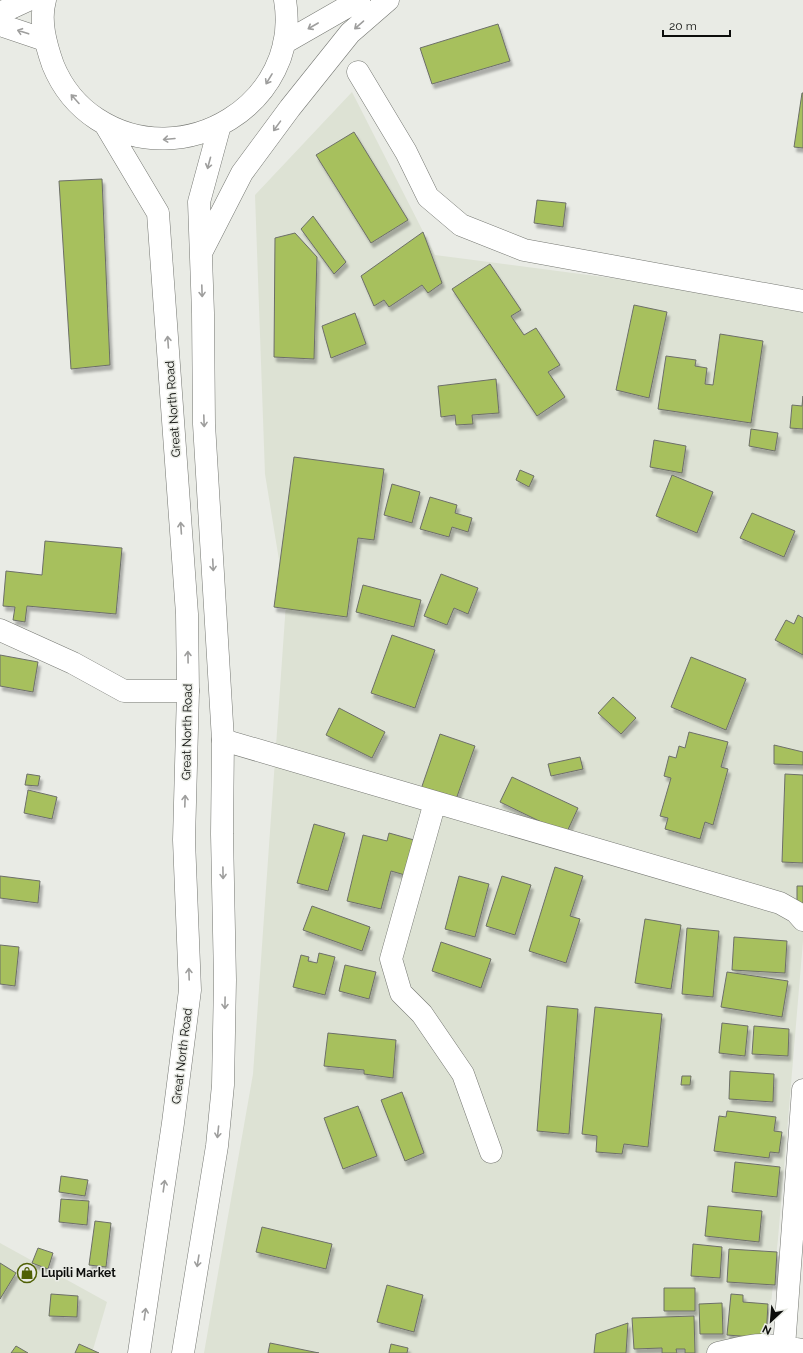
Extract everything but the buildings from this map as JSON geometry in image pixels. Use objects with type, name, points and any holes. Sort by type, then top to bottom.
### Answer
[{"type":"main road","points":[[0,13],[28,0]]},
{"type":"main road","points":[[45,0],[43,7],[45,40],[55,69],[70,95],[80,106],[105,124],[136,136],[162,139],[182,138],[201,133],[220,125],[242,110],[261,91],[275,68],[284,43],[286,17],[285,0]]},
{"type":"main road","points":[[284,43],[359,0]]},
{"type":"main road","points":[[201,252],[242,173],[350,33],[388,0]]},
{"type":"main road","points":[[0,25],[45,40]]},
{"type":"main road","points":[[358,72],[406,152],[428,197],[461,225],[524,250],[803,301]]},
{"type":"main road","name":"Great North Road","points":[[105,124],[158,213],[187,614],[188,691],[184,840],[190,990],[173,1123],[139,1353]]},
{"type":"main road","points":[[183,1353],[217,1146],[223,1085],[225,980],[222,834],[223,740],[204,424],[199,202],[220,125]]},
{"type":"main road","points":[[0,630],[73,663],[124,691],[188,691]]},
{"type":"main road","points":[[223,740],[780,903],[796,912],[803,920]]},
{"type":"main road","points":[[435,802],[391,959],[401,993],[422,1014],[464,1074],[491,1152]]},
{"type":"main road","points":[[718,1353],[738,1348],[761,1345],[793,1349],[803,1090]]},
{"type":"shaded area","points":[[352,92],[435,255],[803,303],[803,941],[778,1239],[766,1349],[760,1353],[204,1353],[253,1074],[286,603],[265,474],[255,195]]},
{"type":"shaded area","name":"Lupili Market","points":[[0,1243],[107,1302],[92,1353],[0,1353]]},
{"type":"place","name":"Lupili Market","points":[[27,1273]]}]
